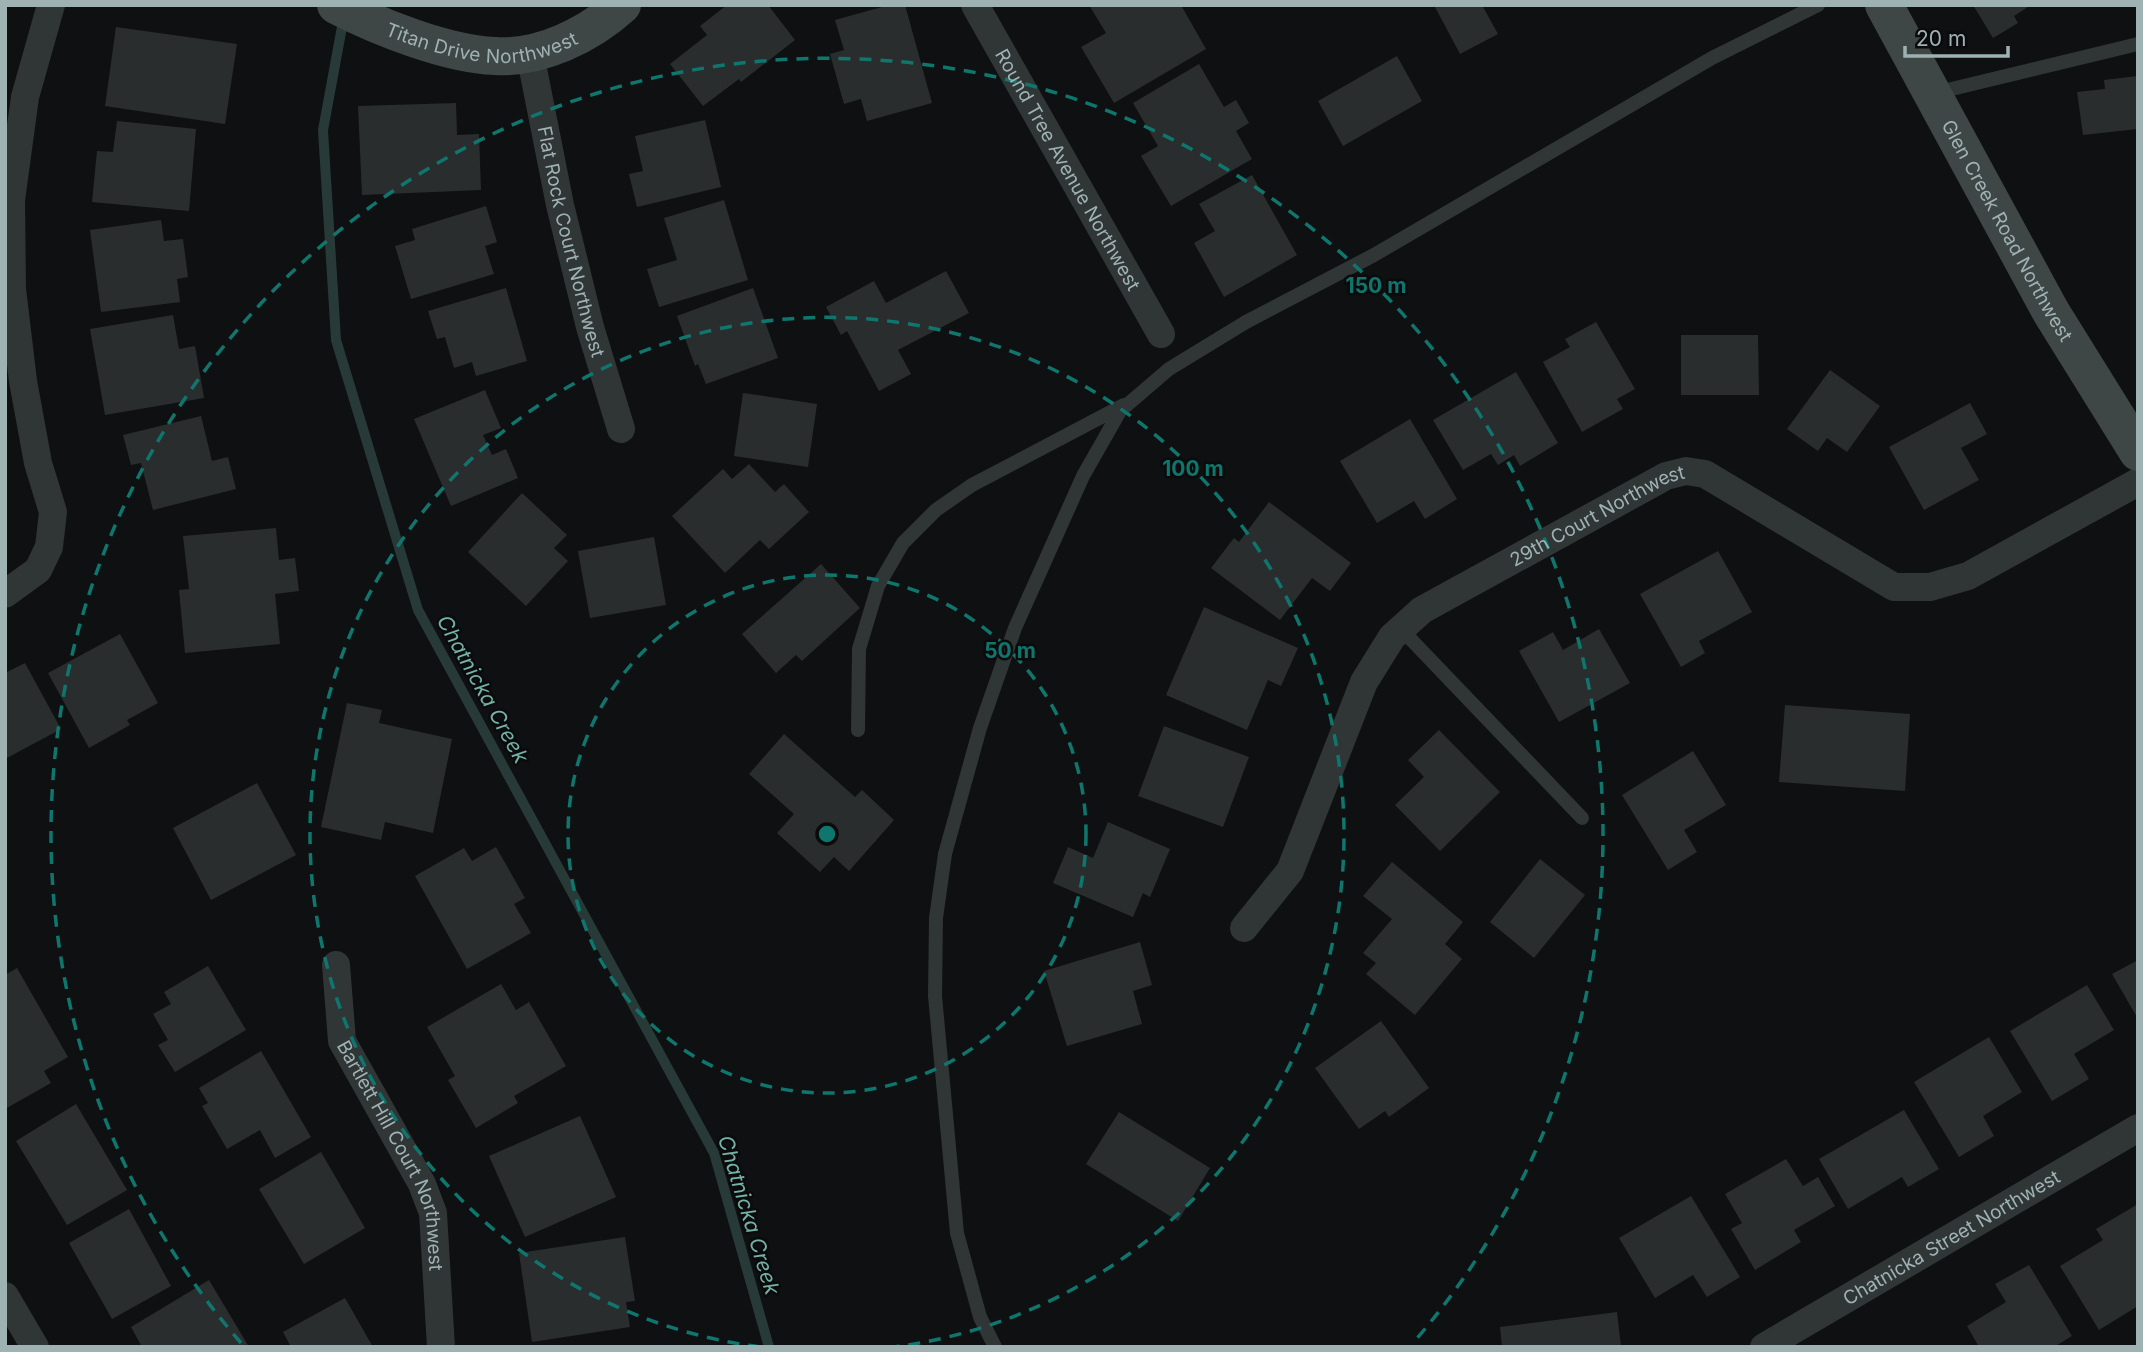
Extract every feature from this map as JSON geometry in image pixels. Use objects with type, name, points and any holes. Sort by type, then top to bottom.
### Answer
[{"type":"street","points":[[5,594],[38,570],[49,547],[52,512],[38,463],[23,381],[12,289],[11,200],[25,97],[51,5]]},
{"type":"street","name":"Titan Drive Northwest","points":[[335,5],[359,17],[417,38],[496,57],[530,54],[576,37],[609,17],[622,5]]},
{"type":"street","name":"Round Tree Avenue Northwest","points":[[975,5],[1161,334]]},
{"type":"street","name":"Glen Creek Road Northwest","points":[[1884,5],[2051,312],[2138,452]]},
{"type":"street","name":"Flat Rock Court Northwest","points":[[530,54],[560,205],[586,314],[621,429]]},
{"type":"street","name":"29th Court Northwest","points":[[1244,928],[1290,871],[1364,682],[1392,637],[1422,610],[1666,476],[1686,471],[1704,474],[1894,587],[1930,587],[1968,576],[2138,482]]},
{"type":"street","name":"Bartlett Hill Court Northwest","points":[[336,965],[342,1041],[422,1184],[433,1213],[441,1347]]},
{"type":"street","name":"Chatnicka Street Northwest","points":[[1764,1347],[2138,1128]]},
{"type":"street","points":[[5,1296],[35,1347]]},
{"type":"lane","points":[[995,1347],[980,1317],[957,1233],[935,996],[939,892],[945,854],[980,729],[1015,628],[1083,477],[1121,411],[1169,369],[1245,322],[1374,254],[1712,58],[1818,5]]},
{"type":"lane","points":[[1933,93],[2138,44]]},
{"type":"lane","points":[[858,730],[859,649],[878,586],[903,543],[936,510],[972,485],[1132,401]]},
{"type":"lane","points":[[1401,629],[1582,818]]},
{"type":"building","points":[[727,5],[768,5],[795,40],[741,82],[739,79],[703,106],[670,64],[707,35],[700,26]]},
{"type":"building","points":[[889,5],[905,5],[932,103],[867,121],[861,99],[844,104],[830,54],[844,50],[835,20]]},
{"type":"building","points":[[1089,5],[1181,5],[1206,49],[1114,103],[1081,47],[1106,33]]},
{"type":"building","points":[[1434,5],[1482,5],[1498,34],[1460,54]]},
{"type":"building","points":[[1973,5],[2031,5],[2014,16],[2018,23],[1993,38]]},
{"type":"building","points":[[116,27],[237,44],[225,124],[105,106]]},
{"type":"building","points":[[1397,56],[1422,101],[1343,146],[1318,101]]},
{"type":"building","points":[[1199,64],[1224,107],[1236,100],[1249,123],[1236,131],[1252,159],[1171,206],[1141,156],[1158,146],[1133,103]]},
{"type":"building","points":[[2138,76],[2138,129],[2083,135],[2077,92],[2105,89],[2104,80]]},
{"type":"building","points":[[456,103],[457,135],[479,134],[481,190],[362,195],[358,106]]},
{"type":"building","points":[[705,120],[721,187],[637,207],[629,174],[643,171],[635,136]]},
{"type":"building","points":[[117,121],[196,129],[189,211],[92,202],[97,151],[113,152]]},
{"type":"building","points":[[1252,175],[1297,255],[1224,297],[1194,243],[1215,231],[1199,204]]},
{"type":"building","points":[[724,200],[748,280],[659,307],[647,269],[677,260],[664,218]]},
{"type":"building","points":[[486,206],[497,242],[485,246],[494,274],[411,299],[395,246],[415,240],[412,229]]},
{"type":"building","points":[[161,220],[164,241],[183,239],[188,277],[177,279],[180,302],[101,312],[90,230]]},
{"type":"building","points":[[946,271],[969,313],[898,350],[911,374],[879,391],[847,331],[841,335],[826,307],[874,281],[886,303]]},
{"type":"building","points":[[506,288],[527,361],[476,376],[472,362],[454,368],[445,337],[437,339],[428,311]]},
{"type":"building","points":[[753,288],[778,358],[706,384],[698,364],[695,366],[677,316]]},
{"type":"building","points":[[173,315],[179,349],[195,346],[204,398],[105,415],[90,329]]},
{"type":"building","points":[[1596,322],[1635,389],[1617,399],[1623,409],[1582,432],[1543,362],[1570,347],[1565,339]]},
{"type":"building","points":[[1681,335],[1758,335],[1759,395],[1681,395]]},
{"type":"building","points":[[1830,370],[1880,406],[1847,452],[1827,438],[1818,451],[1787,429]]},
{"type":"building","points":[[1516,372],[1558,443],[1520,466],[1514,455],[1498,465],[1491,454],[1463,470],[1433,420]]},
{"type":"building","points":[[485,390],[501,428],[483,435],[492,455],[506,449],[518,478],[451,506],[414,419]]},
{"type":"building","points":[[743,393],[817,404],[808,467],[734,456]]},
{"type":"building","points":[[1970,403],[1987,434],[1961,448],[1979,480],[1924,510],[1889,447]]},
{"type":"building","points":[[201,416],[212,461],[228,457],[236,489],[153,510],[141,463],[131,465],[123,435]]},
{"type":"building","points":[[1410,419],[1457,499],[1425,519],[1414,501],[1377,523],[1340,461]]},
{"type":"building","points":[[749,464],[775,492],[784,484],[809,512],[769,549],[760,540],[725,573],[672,516],[723,469],[732,479]]},
{"type":"building","points":[[522,493],[567,535],[554,548],[568,561],[526,606],[468,552]]},
{"type":"building","points":[[1269,502],[1351,563],[1330,591],[1312,578],[1280,620],[1211,568],[1234,538],[1239,542]]},
{"type":"building","points":[[276,528],[279,560],[295,558],[299,591],[275,594],[280,644],[185,653],[179,590],[189,589],[183,536]]},
{"type":"building","points":[[654,537],[666,605],[590,618],[578,551]]},
{"type":"building","points":[[1718,551],[1752,612],[1699,641],[1705,653],[1681,667],[1640,594]]},
{"type":"building","points":[[821,564],[860,608],[802,661],[796,655],[776,673],[742,634]]},
{"type":"building","points":[[1204,607],[1298,648],[1281,686],[1268,680],[1247,730],[1166,695]]},
{"type":"building","points":[[1599,629],[1630,683],[1559,722],[1519,651],[1553,632],[1563,650]]},
{"type":"building","points":[[120,634],[158,703],[127,720],[130,725],[89,748],[48,673]]},
{"type":"building","points":[[25,663],[61,729],[5,759],[5,673]]},
{"type":"building","points":[[347,703],[382,710],[379,723],[452,739],[433,833],[385,822],[381,840],[321,827]]},
{"type":"building","points":[[1785,705],[1910,714],[1905,791],[1779,782]]},
{"type":"building","points":[[1164,726],[1249,757],[1223,827],[1138,796]]},
{"type":"building","points":[[1439,730],[1500,792],[1440,851],[1395,805],[1424,777],[1408,760]]},
{"type":"building","points":[[784,734],[855,797],[862,790],[894,820],[849,871],[834,857],[820,872],[777,833],[794,814],[749,774]]},
{"type":"building","points":[[1693,751],[1726,805],[1684,830],[1697,852],[1668,870],[1622,795]]},
{"type":"building","points":[[257,783],[296,855],[211,900],[173,828]]},
{"type":"building","points":[[1108,822],[1170,849],[1150,897],[1143,893],[1133,917],[1053,883],[1068,847],[1093,858]]},
{"type":"building","points":[[496,847],[525,898],[514,904],[531,933],[467,969],[415,876],[464,848],[472,861]]},
{"type":"building","points":[[1540,859],[1585,895],[1534,958],[1490,922]]},
{"type":"building","points":[[1392,862],[1463,922],[1445,944],[1462,959],[1415,1015],[1366,974],[1376,963],[1363,953],[1392,919],[1363,896]]},
{"type":"building","points":[[1140,942],[1152,985],[1133,991],[1142,1024],[1067,1046],[1044,971]]},
{"type":"building","points":[[2138,960],[2138,1019],[2112,974]]},
{"type":"building","points":[[208,966],[246,1030],[175,1072],[158,1045],[168,1040],[153,1014],[171,1004],[164,992]]},
{"type":"building","points":[[17,968],[68,1057],[44,1071],[51,1083],[5,1109],[5,975]]},
{"type":"building","points":[[501,984],[516,1010],[529,1002],[566,1066],[514,1096],[518,1103],[476,1128],[448,1080],[455,1076],[427,1027]]},
{"type":"building","points":[[2087,985],[2114,1030],[2074,1054],[2089,1079],[2052,1101],[2010,1031]]},
{"type":"building","points":[[1381,1021],[1429,1088],[1389,1117],[1385,1111],[1359,1129],[1315,1068]]},
{"type":"building","points":[[1989,1037],[2022,1092],[1983,1116],[1994,1136],[1959,1157],[1914,1082]]},
{"type":"building","points":[[261,1051],[311,1137],[275,1158],[260,1130],[227,1149],[202,1106],[208,1103],[199,1088]]},
{"type":"building","points":[[76,1104],[127,1190],[67,1225],[16,1141]]},
{"type":"building","points":[[1904,1110],[1939,1169],[1908,1187],[1902,1177],[1848,1209],[1819,1159]]},
{"type":"building","points":[[1119,1112],[1210,1168],[1178,1221],[1086,1164]]},
{"type":"building","points":[[580,1116],[616,1197],[525,1237],[489,1156]]},
{"type":"building","points":[[321,1152],[365,1228],[304,1264],[259,1189]]},
{"type":"building","points":[[1786,1159],[1803,1186],[1818,1177],[1835,1206],[1794,1230],[1801,1242],[1755,1270],[1731,1229],[1742,1223],[1725,1194]]},
{"type":"building","points":[[1691,1196],[1740,1277],[1707,1297],[1693,1275],[1655,1298],[1619,1238]]},
{"type":"building","points":[[2138,1204],[2138,1306],[2099,1330],[2060,1266],[2103,1240],[2096,1229]]},
{"type":"building","points":[[129,1209],[171,1286],[112,1319],[69,1243]]},
{"type":"building","points":[[625,1237],[635,1301],[626,1302],[630,1327],[532,1342],[519,1253]]},
{"type":"building","points":[[2029,1265],[2072,1336],[2054,1347],[1979,1347],[1967,1326],[2006,1302],[1995,1284]]},
{"type":"building","points":[[209,1280],[249,1347],[142,1347],[131,1327]]},
{"type":"building","points":[[345,1298],[373,1347],[291,1347],[283,1332]]},
{"type":"building","points":[[1617,1312],[1621,1347],[1502,1347],[1500,1327]]},
{"type":"waterway","name":"Chatnicka Creek","points":[[344,16],[323,130],[336,340],[418,610],[714,1153],[769,1347]]}]
